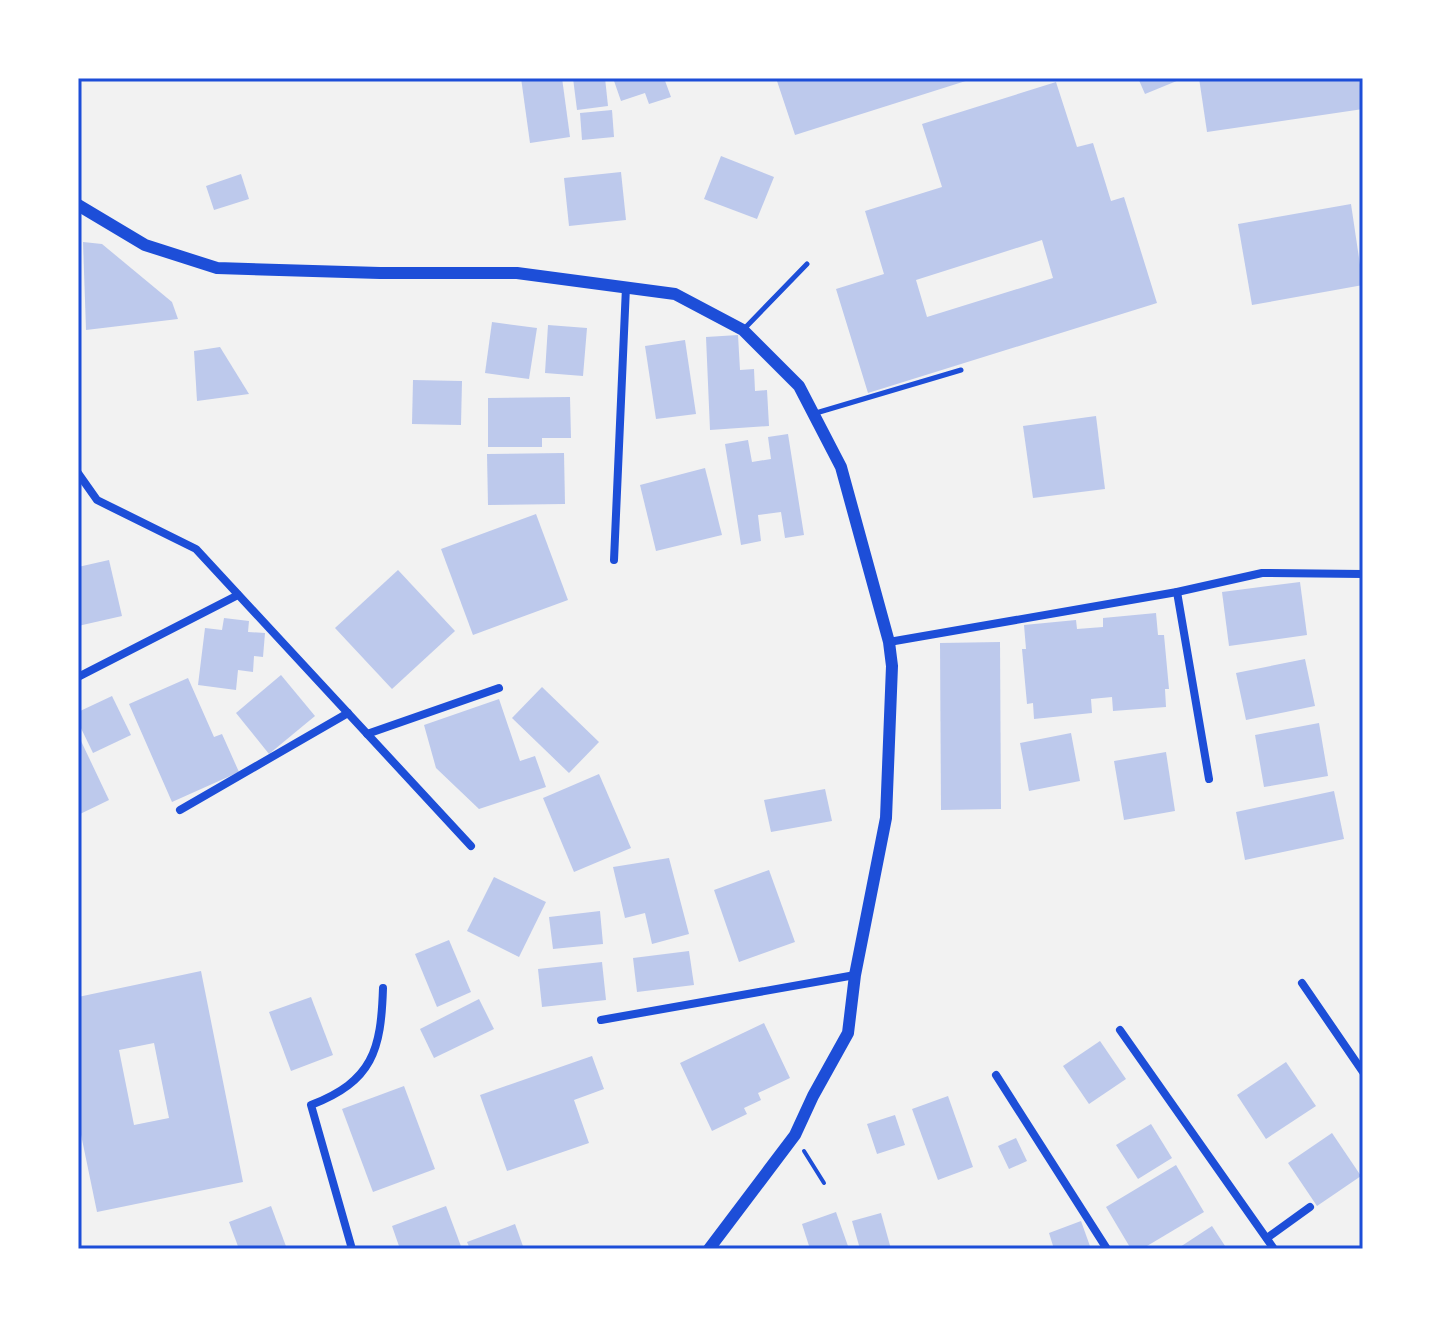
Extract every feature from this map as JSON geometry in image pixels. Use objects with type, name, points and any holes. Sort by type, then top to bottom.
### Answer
[{"type":"street","points":[[78,205],[145,245],[217,268],[517,273],[675,294],[743,330],[799,386],[841,467],[889,642],[892,666],[886,818],[855,975],[848,1033],[795,1135],[709,1249]]},
{"type":"street","points":[[614,560],[626,287]]},
{"type":"street","points":[[78,473],[97,500],[196,549],[471,846]]},
{"type":"street","points":[[889,642],[1177,592],[1262,573],[1363,574]]},
{"type":"street","points":[[1177,592],[1209,779]]},
{"type":"street","points":[[78,677],[238,595]]},
{"type":"street","points":[[367,734],[499,688]]},
{"type":"street","points":[[180,810],[348,713]]},
{"type":"street","points":[[601,1020],[855,975]]},
{"type":"street","points":[[1302,983],[1363,1072]]},
{"type":"street","points":[[352,1249],[311,1105],[331,1097],[359,1078],[382,1029],[383,988]]},
{"type":"street","points":[[1120,1030],[1274,1249]]},
{"type":"street","points":[[996,1075],[1107,1249]]},
{"type":"street","points":[[1267,1238],[1310,1207]]},
{"type":"lane","points":[[743,330],[807,264]]},
{"type":"lane","points":[[815,414],[961,370]]},
{"type":"path","points":[[795,1135],[824,1183]]},
{"type":"building","points":[[521,78],[562,78],[570,137],[530,143]]},
{"type":"building","points":[[573,78],[605,78],[608,106],[577,110]]},
{"type":"building","points":[[613,78],[664,78],[671,97],[649,104],[645,93],[621,101]]},
{"type":"building","points":[[776,78],[972,78],[972,79],[795,135]]},
{"type":"building","points":[[1138,78],[1184,78],[1145,94]]},
{"type":"building","points":[[1199,78],[1359,78],[1363,109],[1207,132]]},
{"type":"building","points":[[1056,82],[1077,147],[1093,143],[1111,201],[1124,197],[1157,303],[868,393],[836,289],[884,274],[865,211],[942,187],[922,124]],"holes":[[[1042,240],[1053,278],[927,317],[916,280]]]},
{"type":"building","points":[[612,110],[614,137],[582,140],[580,113]]},
{"type":"building","points":[[721,156],[774,177],[757,219],[704,199]]},
{"type":"building","points":[[621,172],[626,220],[569,226],[564,178]]},
{"type":"building","points":[[241,174],[249,199],[214,210],[206,186]]},
{"type":"building","points":[[1351,204],[1363,285],[1252,305],[1238,224]]},
{"type":"building","points":[[83,242],[102,244],[172,302],[178,319],[86,330]]},
{"type":"building","points":[[492,322],[537,328],[529,379],[485,373]]},
{"type":"building","points":[[548,325],[587,328],[583,376],[545,373]]},
{"type":"building","points":[[738,335],[740,370],[754,369],[755,391],[767,390],[769,426],[710,430],[706,337]]},
{"type":"building","points":[[685,340],[696,414],[656,419],[645,346]]},
{"type":"building","points":[[220,347],[249,394],[197,401],[194,351]]},
{"type":"building","points":[[413,380],[462,381],[461,425],[412,424]]},
{"type":"building","points":[[570,397],[571,438],[542,438],[542,447],[488,447],[488,398]]},
{"type":"building","points":[[1096,416],[1105,489],[1033,498],[1023,426]]},
{"type":"building","points":[[788,434],[804,535],[785,538],[781,512],[758,515],[761,541],[741,545],[725,444],[748,440],[752,462],[771,459],[768,437]]},
{"type":"building","points":[[564,453],[565,504],[488,505],[487,454]]},
{"type":"building","points":[[705,468],[722,535],[656,551],[640,485]]},
{"type":"building","points":[[536,514],[568,600],[473,635],[441,549]]},
{"type":"building","points":[[109,560],[122,616],[78,626],[78,567]]},
{"type":"building","points":[[398,570],[455,631],[392,689],[335,628]]},
{"type":"building","points":[[1300,582],[1307,635],[1229,646],[1222,592]]},
{"type":"building","points":[[1156,613],[1158,635],[1164,635],[1169,689],[1165,689],[1166,707],[1113,711],[1112,697],[1091,699],[1092,713],[1034,719],[1033,703],[1027,704],[1022,649],[1026,649],[1024,625],[1076,620],[1077,629],[1103,627],[1103,618]]},
{"type":"building","points":[[224,618],[249,621],[248,632],[265,633],[263,657],[254,656],[253,672],[238,670],[236,690],[198,685],[205,628],[222,630]]},
{"type":"building","points":[[1000,642],[1001,809],[941,810],[940,643]]},
{"type":"building","points":[[1305,659],[1315,706],[1246,720],[1236,673]]},
{"type":"building","points":[[281,675],[315,716],[269,754],[236,713]]},
{"type":"building","points":[[188,678],[214,737],[222,734],[239,772],[172,802],[129,704]]},
{"type":"building","points":[[542,687],[599,742],[569,773],[512,718]]},
{"type":"building","points":[[112,696],[131,735],[93,753],[78,722],[78,712]]},
{"type":"building","points":[[499,699],[520,761],[535,756],[546,787],[479,809],[436,768],[424,725]]},
{"type":"building","points":[[1319,723],[1328,776],[1264,787],[1255,735]]},
{"type":"building","points":[[1071,733],[1080,781],[1029,791],[1020,743]]},
{"type":"building","points":[[81,741],[109,800],[78,815],[78,743]]},
{"type":"building","points":[[1166,752],[1175,811],[1124,820],[1114,761]]},
{"type":"building","points":[[599,774],[631,848],[574,872],[543,798]]},
{"type":"building","points":[[825,789],[832,821],[771,832],[764,800]]},
{"type":"building","points":[[1334,791],[1344,839],[1245,860],[1236,812]]},
{"type":"building","points":[[669,858],[689,934],[652,944],[645,913],[625,918],[613,867]]},
{"type":"building","points":[[769,870],[795,942],[739,962],[714,890]]},
{"type":"building","points":[[494,877],[546,902],[519,957],[467,931]]},
{"type":"building","points":[[600,911],[603,944],[553,949],[549,917]]},
{"type":"building","points":[[449,940],[471,992],[437,1007],[415,954]]},
{"type":"building","points":[[689,951],[694,985],[637,992],[633,958]]},
{"type":"building","points":[[602,962],[606,1000],[542,1007],[538,969]]},
{"type":"building","points":[[201,971],[243,1182],[97,1212],[78,1120],[78,997]],"holes":[[[154,1043],[169,1118],[134,1125],[119,1050]]]},
{"type":"building","points":[[311,997],[333,1055],[291,1071],[269,1012]]},
{"type":"building","points":[[479,999],[494,1029],[434,1058],[420,1029]]},
{"type":"building","points":[[764,1023],[790,1078],[758,1093],[761,1100],[744,1108],[747,1114],[712,1131],[680,1063]]},
{"type":"building","points":[[1100,1041],[1126,1079],[1089,1104],[1063,1066]]},
{"type":"building","points":[[592,1056],[604,1089],[574,1100],[589,1143],[507,1171],[480,1095]]},
{"type":"building","points":[[1286,1062],[1316,1106],[1266,1139],[1237,1095]]},
{"type":"building","points":[[404,1086],[435,1169],[373,1192],[342,1109]]},
{"type":"building","points":[[948,1096],[973,1167],[938,1180],[912,1109]]},
{"type":"building","points":[[895,1115],[905,1145],[877,1154],[867,1124]]},
{"type":"building","points":[[1151,1124],[1172,1158],[1138,1179],[1116,1145]]},
{"type":"building","points":[[1332,1133],[1361,1176],[1317,1206],[1288,1163]]},
{"type":"building","points":[[1016,1138],[1027,1161],[1009,1169],[998,1146]]},
{"type":"building","points":[[1176,1165],[1204,1212],[1142,1249],[1131,1249],[1106,1207]]},
{"type":"building","points":[[271,1206],[287,1249],[239,1249],[229,1222]]},
{"type":"building","points":[[446,1206],[462,1249],[400,1249],[392,1226]]},
{"type":"building","points":[[836,1212],[849,1249],[810,1249],[802,1224]]},
{"type":"building","points":[[881,1213],[891,1249],[860,1249],[852,1221]]},
{"type":"building","points":[[1081,1221],[1091,1249],[1054,1249],[1049,1233]]},
{"type":"building","points":[[515,1224],[524,1249],[470,1249],[467,1242]]},
{"type":"building","points":[[1212,1226],[1227,1249],[1177,1249]]}]
